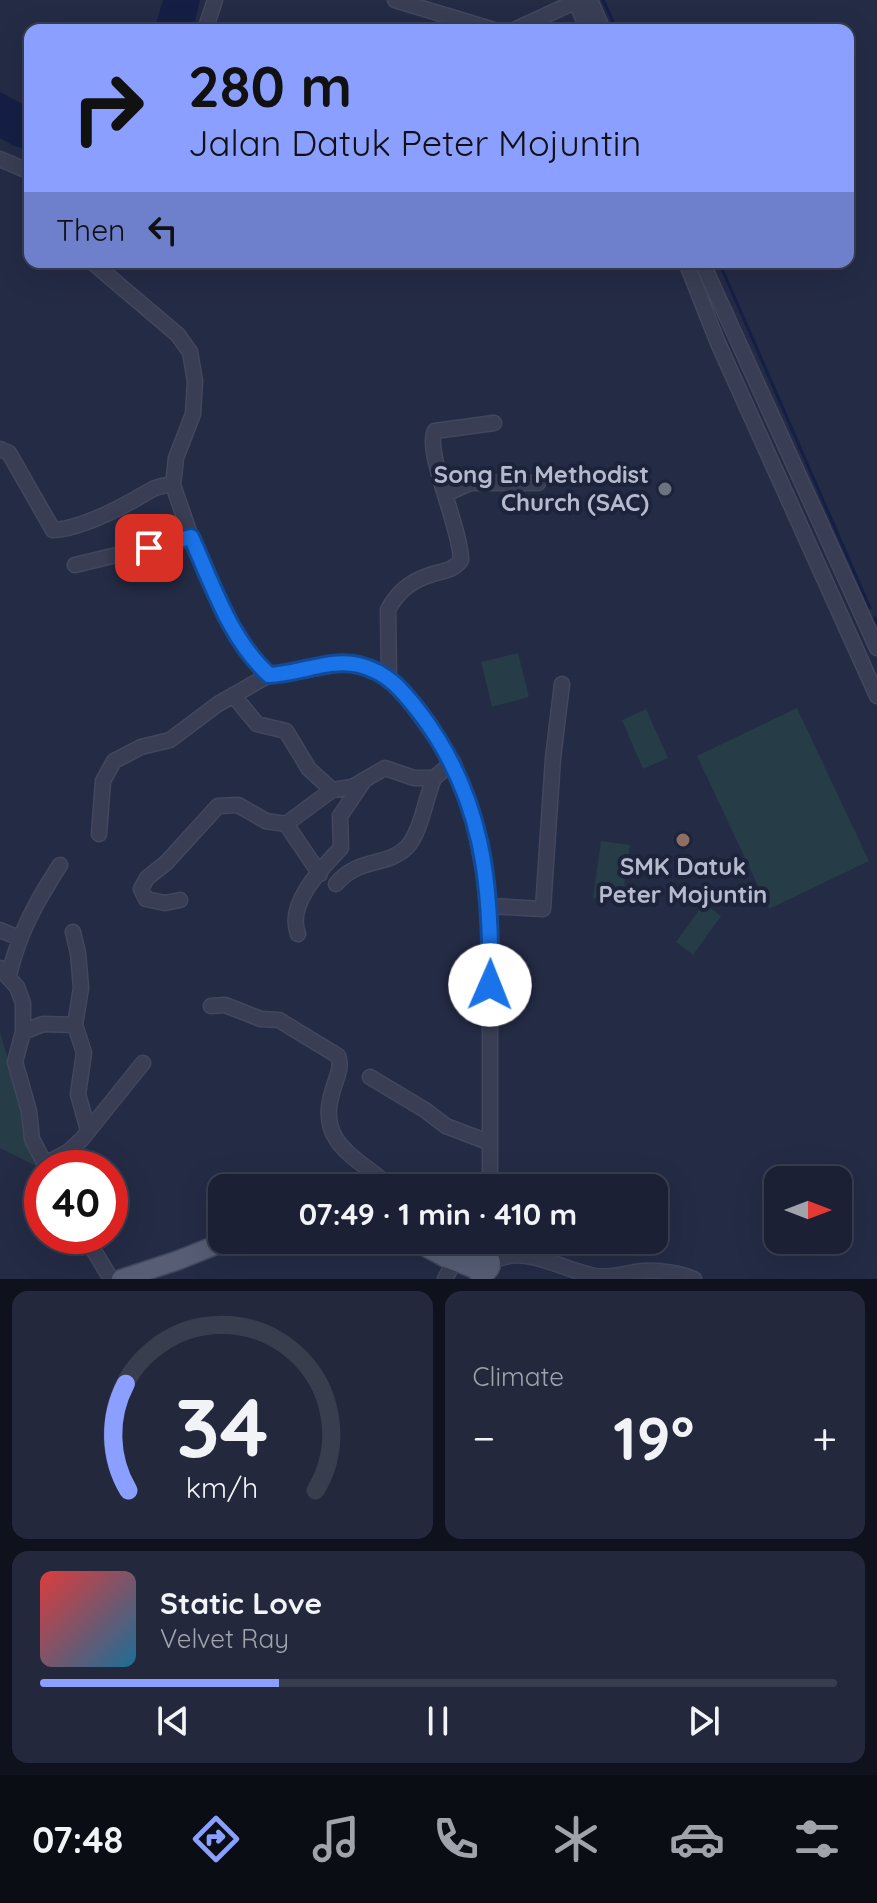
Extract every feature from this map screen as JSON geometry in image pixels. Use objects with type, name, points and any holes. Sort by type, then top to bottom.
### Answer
[{"type":"main road","points":[[121,1279],[208,1248]]},
{"type":"main road","points":[[445,1257],[483,1264]]},
{"type":"street","points":[[207,24],[215,0]]},
{"type":"street","points":[[395,0],[474,24]]},
{"type":"street","points":[[527,24],[580,0]]},
{"type":"street","points":[[580,0],[586,24]]},
{"type":"street","points":[[580,0],[598,24]]},
{"type":"street","points":[[0,159],[24,169]]},
{"type":"street","points":[[0,449],[9,453],[53,530],[95,518],[164,485],[193,414],[195,381],[190,352],[178,335],[99,268]]},
{"type":"street","points":[[688,268],[718,343],[877,696]]},
{"type":"street","points":[[705,268],[877,648]]},
{"type":"street","points":[[389,677],[388,610],[391,603],[419,579],[455,568],[461,560],[459,539],[431,444],[435,431],[494,423]]},
{"type":"street","points":[[446,494],[470,483],[538,483]]},
{"type":"street","points":[[164,485],[183,539],[259,681]]},
{"type":"street","points":[[75,565],[183,539]]},
{"type":"street","points":[[99,834],[103,781],[114,761],[141,747],[170,740],[233,695],[259,681],[346,663],[389,677],[419,712],[453,762],[473,817],[483,857],[490,906],[489,1174]]},
{"type":"street","points":[[490,906],[543,909],[553,758],[562,684]]},
{"type":"street","points":[[233,695],[257,724],[286,731],[309,769],[332,790]]},
{"type":"street","points":[[336,884],[357,867],[389,859],[404,850],[415,836],[434,778],[453,762]]},
{"type":"street","points":[[180,900],[165,903],[146,899],[141,889],[142,883],[166,863],[218,806],[238,805],[266,821],[286,824],[332,790],[344,790],[378,769],[385,768],[414,778],[434,778]]},
{"type":"street","points":[[298,934],[294,919],[298,908],[341,848],[340,816],[364,780]]},
{"type":"street","points":[[286,824],[320,874]]},
{"type":"street","points":[[38,1150],[32,1139],[29,1111],[15,1062],[23,1032],[23,1003],[5,972],[19,938],[60,865]]},
{"type":"street","points":[[0,930],[19,938]]},
{"type":"street","points":[[73,932],[81,974],[75,1025],[83,1047],[78,1094],[88,1130]]},
{"type":"street","points":[[211,1006],[225,1005],[261,1019],[279,1020],[338,1056],[340,1069],[330,1097],[330,1126],[334,1136],[353,1159],[373,1174]]},
{"type":"street","points":[[23,1032],[43,1024],[75,1025]]},
{"type":"street","points":[[70,1150],[143,1063]]},
{"type":"street","points":[[370,1077],[446,1126],[488,1142]]},
{"type":"street","points":[[96,1254],[111,1279]]},
{"type":"street","points":[[483,1264],[501,1257],[535,1257],[596,1277],[611,1279],[643,1271],[681,1274],[694,1279]]},
{"type":"shaded area","points":[[518,653],[529,697],[492,707],[481,662]]},
{"type":"shaded area","points":[[797,708],[869,861],[769,909],[697,756]]},
{"type":"shaded area","points":[[646,709],[668,758],[643,769],[622,720]]},
{"type":"shaded area","points":[[601,841],[630,845],[622,902],[593,898]]},
{"type":"shaded area","points":[[704,903],[721,916],[693,955],[676,942]]},
{"type":"shaded area","points":[[0,1032],[35,1150],[24,1150],[24,1160],[0,1148]]},
{"type":"water","points":[[163,0],[200,0],[194,24],[156,24]]},
{"type":"water","points":[[0,92],[24,105],[24,148],[0,138]]},
{"type":"waterway","points":[[603,0],[614,24]]},
{"type":"waterway","points":[[722,268],[870,608]]},
{"type":"waterway","points":[[875,618],[877,623]]},
{"type":"place","name":"Song En Methodist Church (SAC)","points":[[665,489]]},
{"type":"place","name":"SMK Datuk Peter Mojuntin","points":[[683,840]]},
{"type":"route","points":[[149,548],[191,537],[232,628],[244,648],[269,675],[336,664],[355,664],[389,677],[419,712],[453,762],[473,817],[490,906],[490,985]]}]
